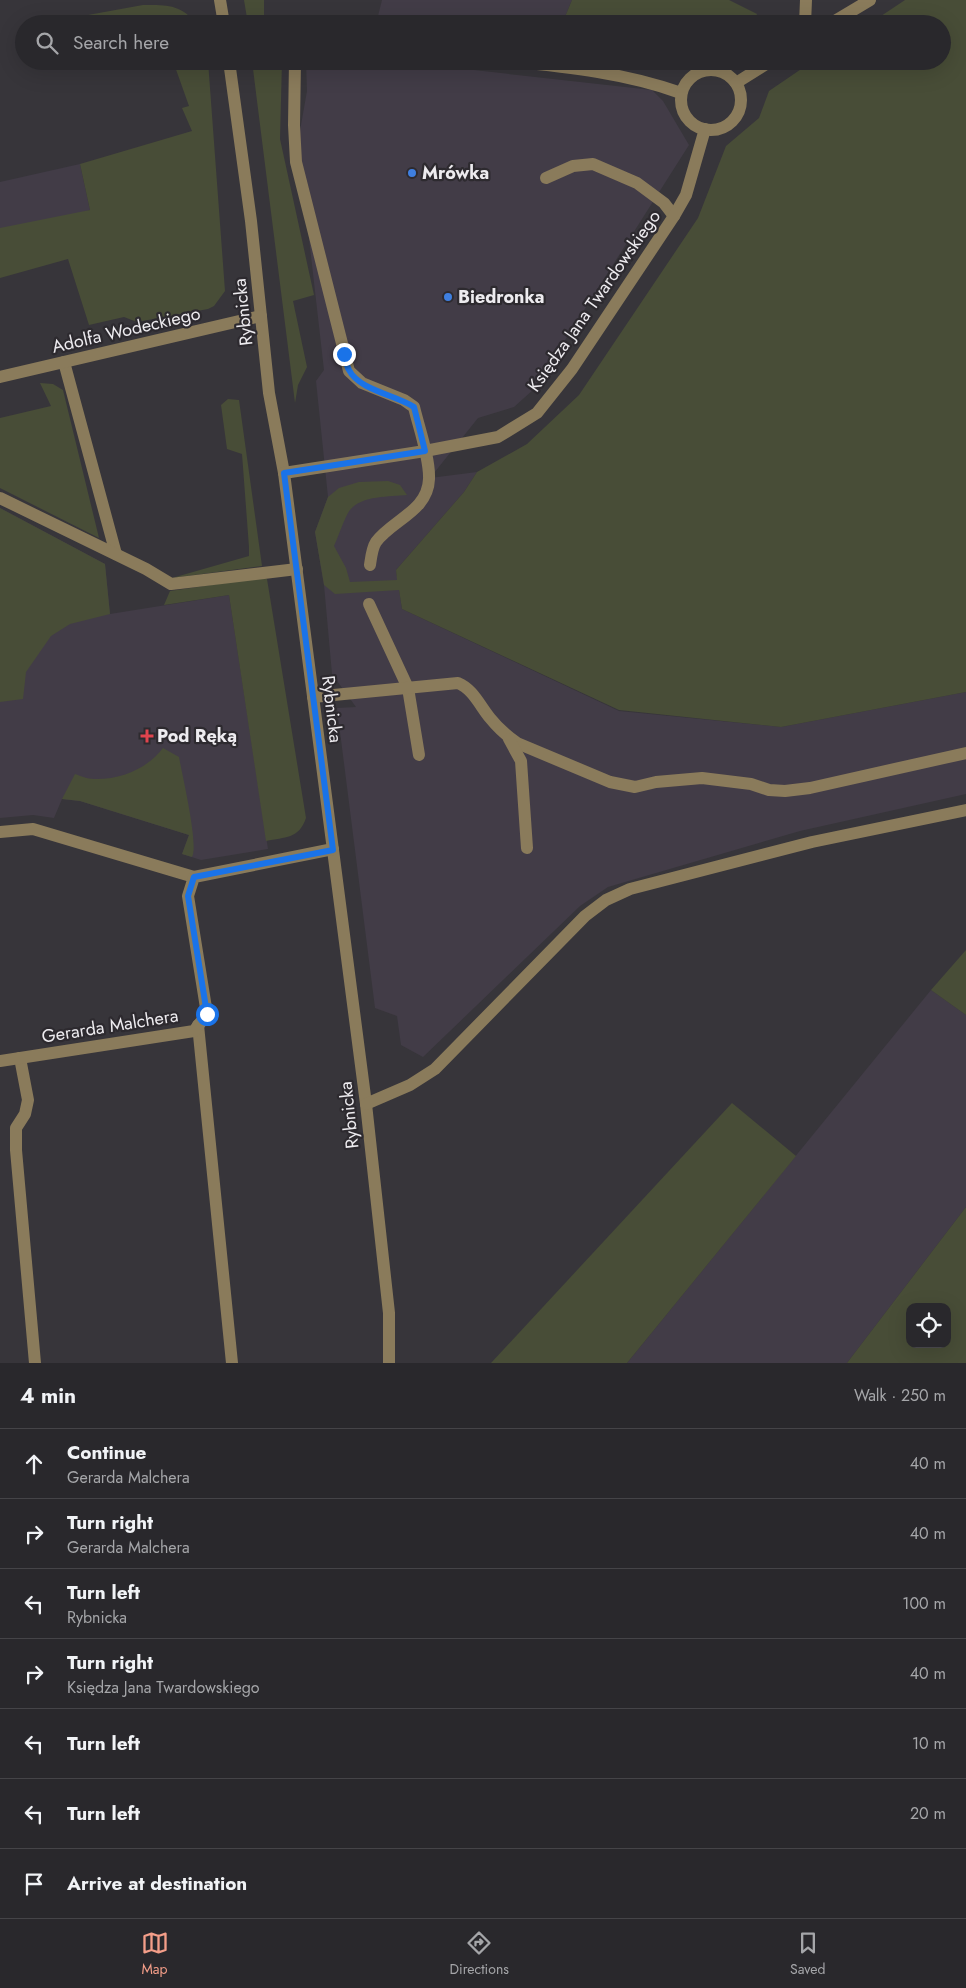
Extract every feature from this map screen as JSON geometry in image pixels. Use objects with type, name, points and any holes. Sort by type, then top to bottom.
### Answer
[{"type":"street","points":[[220,0],[222,15]]},
{"type":"street","points":[[805,15],[806,0]]},
{"type":"street","points":[[845,15],[870,0]]},
{"type":"street","name":"Rybnicka","points":[[230,70],[251,220],[269,392],[284,473],[366,1104],[389,1313],[389,1363]]},
{"type":"street","points":[[294,70],[296,162],[349,371],[362,383],[404,400],[414,407],[425,451],[429,479],[427,491],[418,506],[374,544],[370,564]]},
{"type":"street","points":[[587,70],[655,84],[681,93]]},
{"type":"street","points":[[709,70],[719,71],[736,83],[741,101],[739,111],[734,120],[716,130],[705,130],[688,120],[681,103],[681,93],[691,77],[709,70]]},
{"type":"street","points":[[736,83],[757,70]]},
{"type":"street","name":"Księdza Jana Twardowskiego","points":[[284,473],[425,451],[498,436],[536,413],[572,369],[674,216],[686,195],[705,130]]},
{"type":"street","points":[[546,178],[573,166],[593,164],[636,183],[653,193],[674,216]]},
{"type":"street","name":"Adolfa Wodeckiego","points":[[0,378],[261,316]]},
{"type":"street","points":[[64,362],[116,554]]},
{"type":"street","points":[[0,498],[116,554],[171,584],[297,569]]},
{"type":"street","points":[[369,604],[408,688],[419,756]]},
{"type":"street","points":[[313,697],[458,683],[467,687],[491,719],[506,735],[521,761],[527,848]]},
{"type":"street","points":[[506,735],[536,752],[610,782],[635,787],[656,782],[702,778],[722,779],[751,784],[769,790],[785,791],[810,788],[966,754]]},
{"type":"street","points":[[366,1104],[410,1085],[436,1069],[585,916],[606,900],[630,889],[812,842],[966,810]]},
{"type":"street","points":[[0,832],[33,829],[194,877],[333,850]]},
{"type":"street","name":"Gerarda Malchera","points":[[0,1061],[194,1031],[207,1014],[188,896],[194,877]]},
{"type":"street","points":[[198,1025],[232,1363]]},
{"type":"street","points":[[20,1058],[28,1100],[25,1114],[16,1128],[16,1150],[35,1363]]},
{"type":"shaded area","points":[[382,0],[572,0],[566,15],[378,15]]},
{"type":"shaded area","points":[[306,70],[473,70],[652,90],[663,101],[689,145],[534,389],[514,407],[478,418],[430,478],[477,472],[464,492],[396,570],[402,609],[619,711],[781,727],[966,692],[966,794],[800,831],[608,887],[580,906],[423,1057],[401,1045],[397,1016],[375,1008],[337,708],[356,707],[332,674],[324,585],[315,532],[328,497],[316,381],[324,370],[298,142],[307,91]]},
{"type":"shaded area","points":[[80,164],[90,210],[0,238],[0,182]]},
{"type":"shaded area","points":[[0,508],[105,564],[110,614],[229,595],[268,849],[201,860],[182,854],[189,835],[80,801],[62,799],[54,818],[33,815],[0,818]]},
{"type":"shaded area","points":[[931,990],[966,1015],[966,1207],[847,1363],[627,1363]]},
{"type":"green space","points":[[244,0],[264,0],[264,15],[246,15]]},
{"type":"green space","points":[[572,0],[729,0],[757,14],[756,15],[566,15]]},
{"type":"green space","points":[[905,0],[966,0],[966,692],[781,727],[619,710],[402,609],[399,590],[335,594],[324,585],[315,532],[328,497],[339,488],[359,482],[388,481],[400,485],[407,495],[374,498],[353,507],[346,517],[334,546],[346,568],[350,582],[397,580],[396,570],[464,492],[477,472],[527,444],[579,395],[698,218],[726,146],[759,118],[769,91],[800,70],[951,70],[951,15],[882,15]]},
{"type":"green space","points":[[143,5],[159,5],[179,9],[188,15],[88,15]]},
{"type":"green space","points":[[176,70],[209,70],[225,291],[214,306],[208,309],[137,322],[124,317],[89,325],[68,259],[0,278],[0,228],[90,210],[80,164],[192,131],[182,108],[189,106]]},
{"type":"green space","points":[[253,70],[282,70],[280,139],[314,295],[293,301],[307,367],[298,385],[295,403]]},
{"type":"green space","points":[[40,383],[53,384],[63,390],[99,538],[0,488],[0,418],[51,406]]},
{"type":"green space","points":[[228,399],[239,400],[262,566],[172,578],[249,556],[242,454],[227,449],[221,405]]},
{"type":"green space","points":[[0,508],[105,564],[110,614],[70,624],[51,636],[26,672],[23,699],[0,702]]},
{"type":"green space","points":[[259,578],[267,579],[306,818],[299,830],[290,836],[266,841],[229,595],[164,605],[170,591]]},
{"type":"green space","points":[[163,748],[179,757],[192,825],[194,850],[192,857],[182,854],[189,835],[80,801],[62,799],[75,774],[94,779],[113,778],[141,767]]},
{"type":"green space","points":[[966,950],[966,1015],[931,990]]},
{"type":"green space","points":[[732,1103],[796,1156],[627,1363],[491,1363]]},
{"type":"green space","points":[[966,1207],[966,1363],[847,1363]]},
{"type":"place","name":"Mrówka","points":[[412,173]]},
{"type":"place","name":"Biedronka","points":[[448,297]]},
{"type":"place","name":"Pod Ręką","points":[[147,736]]},
{"type":"route","points":[[207,1014],[188,896],[194,877],[333,850],[284,473],[425,451],[414,407],[404,400],[382,393],[362,383],[349,371],[344,354]]}]
